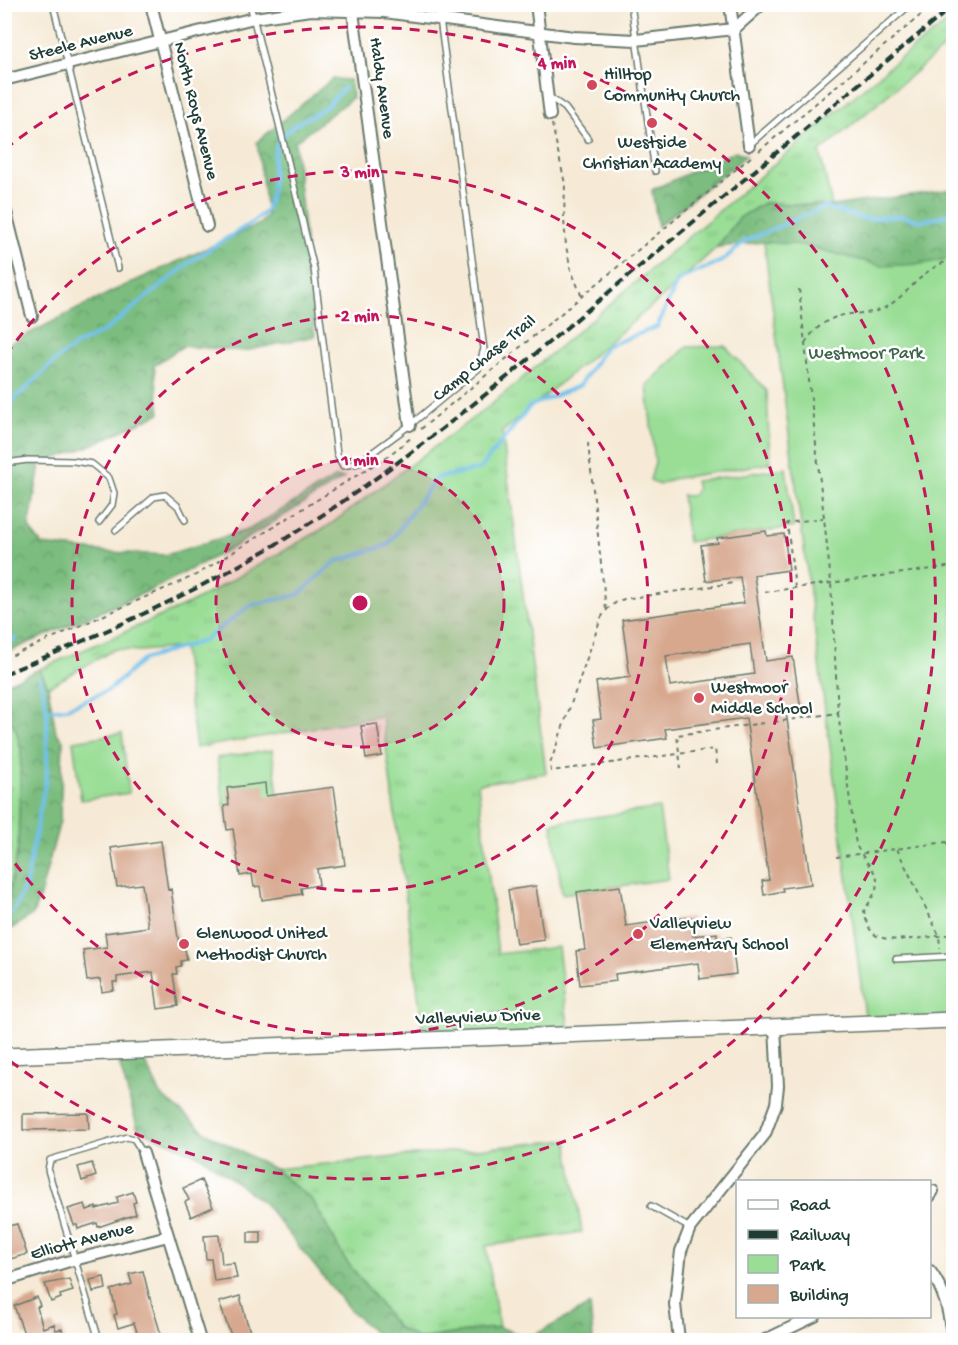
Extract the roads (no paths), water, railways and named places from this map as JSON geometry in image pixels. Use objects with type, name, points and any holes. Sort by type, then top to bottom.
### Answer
[{"type":"street","name":"North Roys Avenue","points":[[151,4],[207,226]]},
{"type":"street","points":[[536,4],[550,115]]},
{"type":"street","points":[[730,4],[749,145]]},
{"type":"street","points":[[734,29],[762,4]]},
{"type":"street","name":"Steele Avenue","points":[[4,80],[254,18],[311,9],[353,7],[607,40],[636,40],[734,29]]},
{"type":"street","name":"Haldy Avenue","points":[[353,7],[410,425]]},
{"type":"street","points":[[4,204],[32,316]]},
{"type":"street","name":"Valleyview Drive","points":[[4,1056],[954,1020]]},
{"type":"street","points":[[679,1341],[675,1304],[681,1251],[690,1228],[765,1134],[776,1104],[778,1086],[775,1027]]},
{"type":"street","points":[[143,1153],[200,1341]]},
{"type":"street","name":"Elliott Avenue","points":[[4,1281],[168,1236]]},
{"type":"street","points":[[931,1272],[939,1283],[945,1300],[953,1341]]},
{"type":"street","points":[[765,1341],[813,1318]]},
{"type":"lane","points":[[53,4],[118,268]]},
{"type":"lane","points":[[250,4],[314,269],[337,454],[343,466],[358,463],[410,425],[478,369],[484,349],[438,4]]},
{"type":"lane","points":[[631,4],[655,171]]},
{"type":"lane","points":[[749,145],[911,4]]},
{"type":"lane","points":[[548,96],[565,108],[588,139]]},
{"type":"lane","points":[[13,462],[74,461],[92,464],[109,478],[114,493],[112,505],[99,522]]},
{"type":"lane","points":[[116,530],[154,497],[165,495],[178,506],[185,520]]},
{"type":"lane","points":[[896,959],[954,956]]},
{"type":"lane","points":[[99,1341],[48,1170],[50,1160],[127,1137],[134,1139],[143,1153]]},
{"type":"lane","points":[[651,1206],[690,1228]]},
{"type":"waterway","points":[[4,409],[55,361],[76,345],[106,330],[194,259],[253,222],[266,211],[271,194],[274,156],[278,141],[293,126],[325,108],[344,88]]},
{"type":"waterway","points":[[47,710],[67,708],[109,690],[144,659],[203,641],[251,605],[298,595],[335,562],[388,545],[436,478],[480,469],[530,406],[579,386],[607,346],[657,327],[678,280],[722,261],[745,241],[824,207],[866,219],[902,216],[921,221],[943,216],[954,210]]},
{"type":"waterway","points":[[4,631],[15,640]]},
{"type":"waterway","points":[[4,919],[15,908],[26,884],[47,773],[47,710],[40,678]]},
{"type":"railway","points":[[4,674],[81,642],[195,589],[268,549],[345,500],[425,442],[502,381],[954,5]]},
{"type":"place","name":"Hilltop Community Church","points":[[592,85]]},
{"type":"place","name":"Westside Christian Academy","points":[[652,123]]},
{"type":"place","name":"Westmoor Middle School","points":[[699,698]]},
{"type":"place","name":"Valleyview Elementary School","points":[[638,934]]},
{"type":"place","name":"Glenwood United Methodist Church","points":[[184,944]]},
{"type":"park label","name":"Westmoor Park","points":[[866,354]]}]
